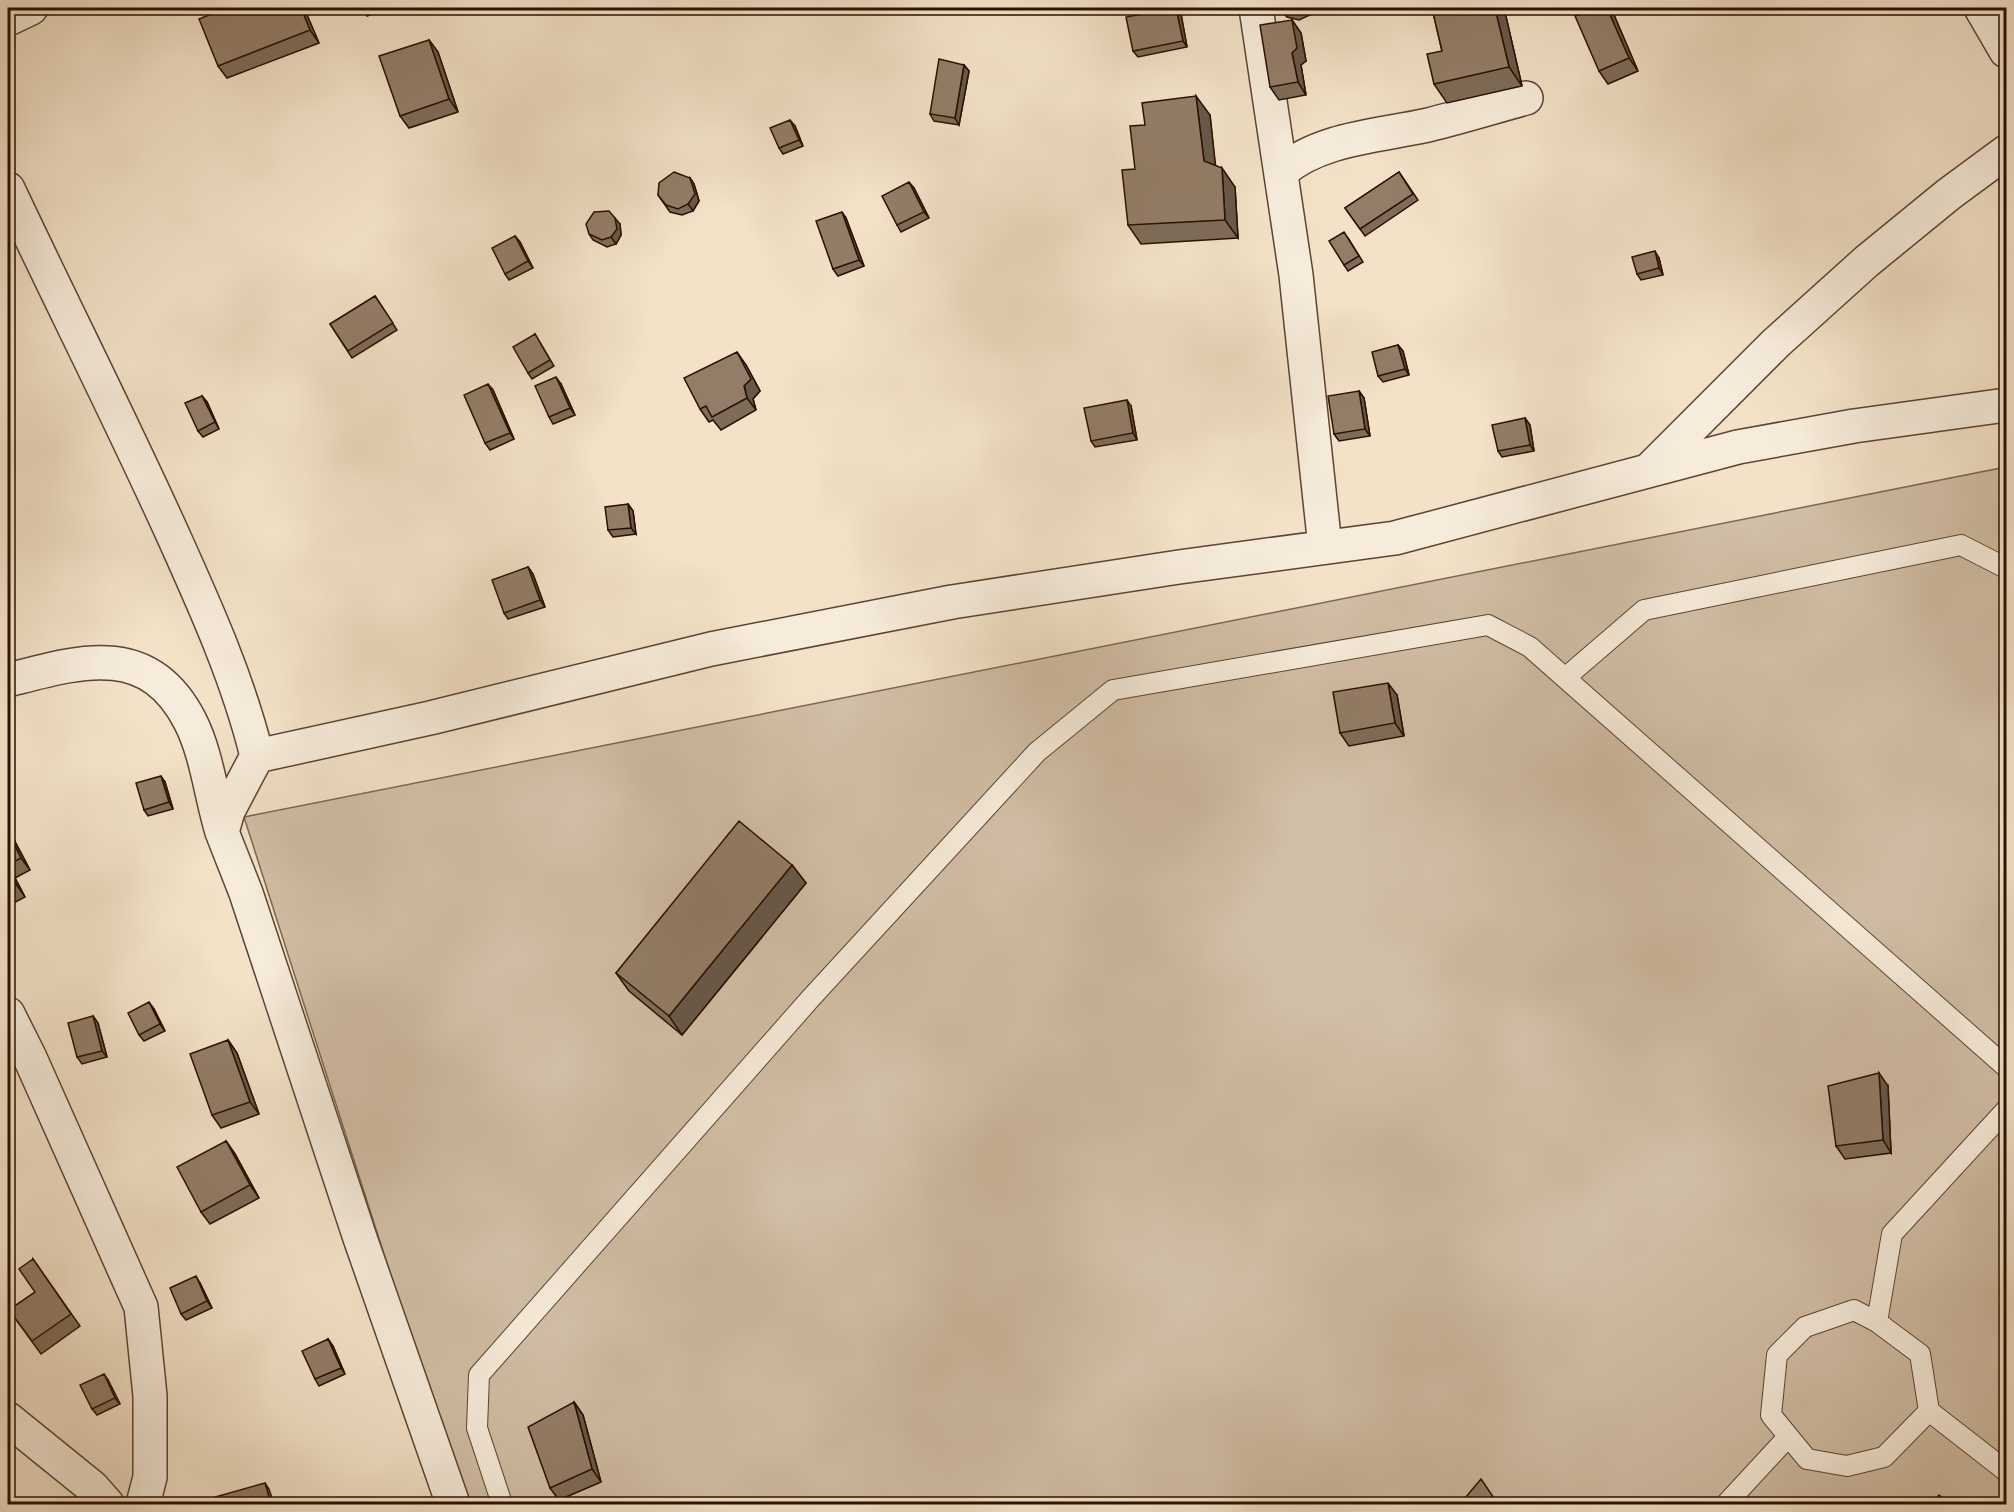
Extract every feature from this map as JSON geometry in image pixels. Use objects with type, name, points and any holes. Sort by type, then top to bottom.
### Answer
[{"type":"street","points":[[8,19],[32,8]]},
{"type":"street","points":[[1256,8],[1296,275],[1325,547]]},
{"type":"street","points":[[1981,8],[2007,51]]},
{"type":"street","points":[[1281,172],[1292,162],[1318,149],[1429,124],[1526,98]]},
{"type":"street","points":[[1650,469],[1776,343],[1826,298],[1949,194],[2007,152]]},
{"type":"street","points":[[8,189],[134,449],[198,591],[247,715],[257,756],[228,811],[222,832]]},
{"type":"street","points":[[257,756],[430,718],[711,649],[941,604],[1395,538],[1650,469],[1762,443],[2007,405]]},
{"type":"street","points":[[8,680],[76,663],[131,665],[146,674],[175,699],[190,721],[222,832],[246,894],[360,1238],[453,1504]]},
{"type":"street","points":[[8,1014],[141,1306],[150,1396],[150,1477],[143,1504]]},
{"type":"street","points":[[9,1422],[92,1487],[107,1504]]},
{"type":"lane","points":[[1565,678],[1644,610],[1961,545],[2007,568]]},
{"type":"lane","points":[[502,1504],[477,1428],[479,1375],[810,999],[1037,752],[1113,690],[1488,624],[1530,647],[2007,1067]]},
{"type":"lane","points":[[1877,1322],[1892,1234],[2007,1110]]},
{"type":"lane","points":[[1929,1412],[1884,1457],[1846,1466],[1807,1459],[1787,1438],[1771,1415],[1778,1355],[1806,1327],[1854,1310],[1877,1322],[1920,1354],[1929,1412],[2007,1471]]},
{"type":"lane","points":[[1726,1504],[1787,1438]]},
{"type":"shaded area","points":[[2006,467],[2006,1504],[464,1504],[244,817]]},
{"type":"building","points":[[227,8],[301,8],[310,30],[218,66],[199,19]]},
{"type":"building","points":[[1176,8],[1183,41],[1133,51],[1126,17]]},
{"type":"building","points":[[1279,8],[1306,8],[1294,14]]},
{"type":"building","points":[[1432,8],[1495,8],[1509,67],[1434,84],[1427,54],[1442,51]]},
{"type":"building","points":[[1594,8],[1607,8],[1629,58],[1599,71],[1575,16]]},
{"type":"building","points":[[1292,20],[1297,48],[1292,53],[1298,82],[1270,87],[1260,25]]},
{"type":"building","points":[[429,40],[449,99],[400,116],[379,56]]},
{"type":"building","points":[[939,59],[964,65],[955,118],[930,114]]},
{"type":"building","points":[[1196,96],[1204,161],[1222,168],[1225,220],[1128,225],[1122,170],[1135,169],[1130,126],[1145,125],[1142,103]]},
{"type":"building","points":[[790,120],[799,140],[779,148],[770,128]]},
{"type":"building","points":[[674,172],[690,178],[695,194],[688,204],[678,209],[666,205],[658,195],[659,183]]},
{"type":"building","points":[[1399,172],[1413,194],[1360,229],[1345,208]]},
{"type":"building","points":[[909,182],[924,212],[897,225],[882,196]]},
{"type":"building","points":[[609,211],[615,218],[617,229],[611,237],[602,240],[589,234],[586,224],[594,212]]},
{"type":"building","points":[[842,212],[859,260],[833,269],[816,221]]},
{"type":"building","points":[[1344,232],[1359,256],[1344,265],[1329,241]]},
{"type":"building","points":[[515,236],[528,261],[505,274],[492,248]]},
{"type":"building","points":[[1655,251],[1659,268],[1637,274],[1632,257]]},
{"type":"building","points":[[375,296],[393,323],[348,351],[330,324]]},
{"type":"building","points":[[535,334],[550,360],[528,373],[513,347]]},
{"type":"building","points":[[1398,345],[1405,369],[1378,376],[1372,352]]},
{"type":"building","points":[[737,352],[751,379],[744,386],[747,398],[712,417],[706,406],[700,409],[684,378]]},
{"type":"building","points":[[556,377],[570,408],[549,417],[535,386]]},
{"type":"building","points":[[488,384],[510,433],[485,443],[464,395]]},
{"type":"building","points":[[1359,391],[1365,429],[1334,434],[1328,396]]},
{"type":"building","points":[[202,396],[215,422],[198,431],[185,403]]},
{"type":"building","points":[[1127,400],[1133,433],[1091,441],[1084,408]]},
{"type":"building","points":[[1525,418],[1530,445],[1498,451],[1492,425]]},
{"type":"building","points":[[628,504],[631,528],[608,530],[605,507]]},
{"type":"building","points":[[528,567],[540,600],[504,613],[492,580]]},
{"type":"building","points":[[1388,683],[1395,723],[1340,733],[1333,692]]},
{"type":"building","points":[[161,776],[169,802],[144,810],[136,783]]},
{"type":"building","points":[[739,821],[792,865],[669,1016],[616,973]]},
{"type":"building","points":[[8,832],[21,858],[8,865]]},
{"type":"building","points":[[8,868],[16,884],[8,889]]},
{"type":"building","points":[[149,1002],[160,1024],[139,1035],[128,1013]]},
{"type":"building","points":[[93,1016],[102,1051],[77,1057],[68,1023]]},
{"type":"building","points":[[228,1040],[250,1102],[212,1115],[190,1054]]},
{"type":"building","points":[[1879,1073],[1883,1140],[1836,1146],[1828,1086]]},
{"type":"building","points":[[226,1141],[250,1185],[201,1212],[177,1167]]},
{"type":"building","points":[[33,1259],[71,1314],[32,1341],[9,1310],[35,1292],[19,1269]]},
{"type":"building","points":[[196,1276],[207,1301],[181,1314],[170,1288]]},
{"type":"building","points":[[328,1339],[341,1368],[315,1379],[302,1351]]},
{"type":"building","points":[[104,1374],[115,1398],[92,1409],[80,1385]]},
{"type":"building","points":[[574,1402],[592,1469],[550,1488],[528,1427]]},
{"type":"building","points":[[1481,1479],[1498,1504],[1460,1504]]},
{"type":"building","points":[[265,1483],[271,1504],[209,1504],[208,1499]]},
{"type":"building","points":[[1939,1495],[1950,1504],[1931,1504]]}]
